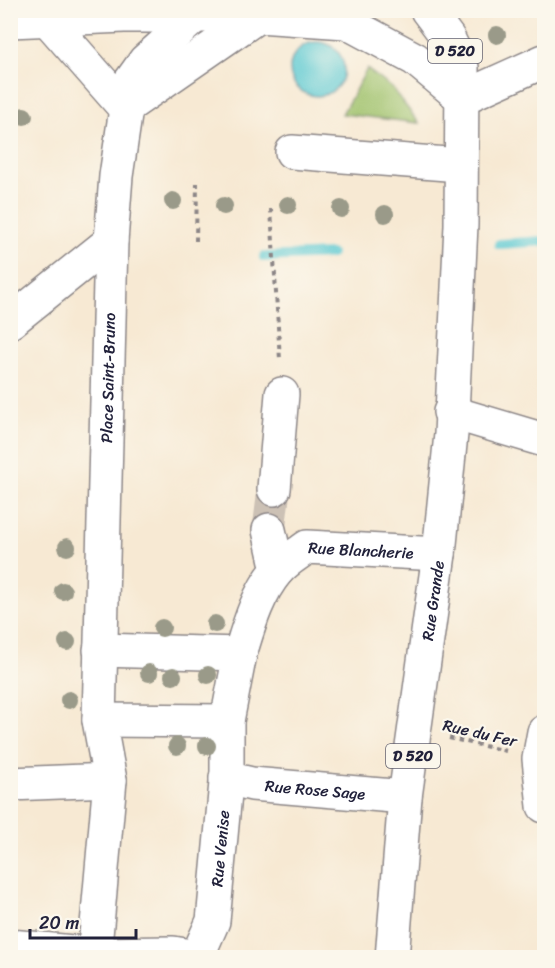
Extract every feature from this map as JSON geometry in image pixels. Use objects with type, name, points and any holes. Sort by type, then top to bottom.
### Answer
[{"type":"street","name":"D 520","points":[[427,10],[448,38],[462,67],[460,165]]},
{"type":"street","name":"D 520","points":[[262,13],[342,16],[415,59],[462,98]]},
{"type":"street","points":[[10,21],[262,13]]},
{"type":"street","points":[[47,19],[125,108],[262,13]]},
{"type":"street","name":"Place Saint-Bruno","points":[[90,956],[111,780],[99,720],[111,241],[116,176],[130,82],[145,61],[199,14]]},
{"type":"street","points":[[462,98],[544,61]]},
{"type":"street","points":[[291,152],[460,165]]},
{"type":"street","name":"Rue Grande","points":[[392,957],[405,797],[439,554],[451,434],[450,412],[460,243],[460,165]]},
{"type":"street","points":[[10,322],[111,241]]},
{"type":"street","points":[[274,489],[282,394]]},
{"type":"street","points":[[450,412],[544,440]]},
{"type":"street","points":[[268,530],[278,570]]},
{"type":"street","name":"Rue Blancherie","points":[[240,654],[253,611],[278,570],[307,547],[439,554]]},
{"type":"street","points":[[100,650],[240,654],[226,721],[226,778]]},
{"type":"street","points":[[99,720],[226,721]]},
{"type":"street","points":[[542,746],[544,806]]},
{"type":"street","name":"Rue Rose Sage","points":[[226,778],[252,784],[405,797]]},
{"type":"street","name":"Rue Venise","points":[[10,946],[90,956],[172,953],[197,957],[213,921],[226,778]]},
{"type":"street","points":[[10,784],[111,780]]},
{"type":"path","points":[[196,241],[197,183]]},
{"type":"path","points":[[271,209],[279,324]]},
{"type":"path","name":"Rue du Fer","points":[[416,731],[542,746]]},
{"type":"green space","points":[[367,69],[392,88],[419,123],[342,114]]},
{"type":"water","points":[[312,42],[322,42],[332,46],[340,54],[344,69],[340,84],[332,92],[322,96],[312,96],[302,92],[294,84],[290,74],[290,64],[294,54],[302,46]]},
{"type":"waterway","points":[[499,244],[544,241]]},
{"type":"waterway","points":[[264,257],[331,254]]},
{"type":"tunnel","points":[[269,530],[274,489]]}]
